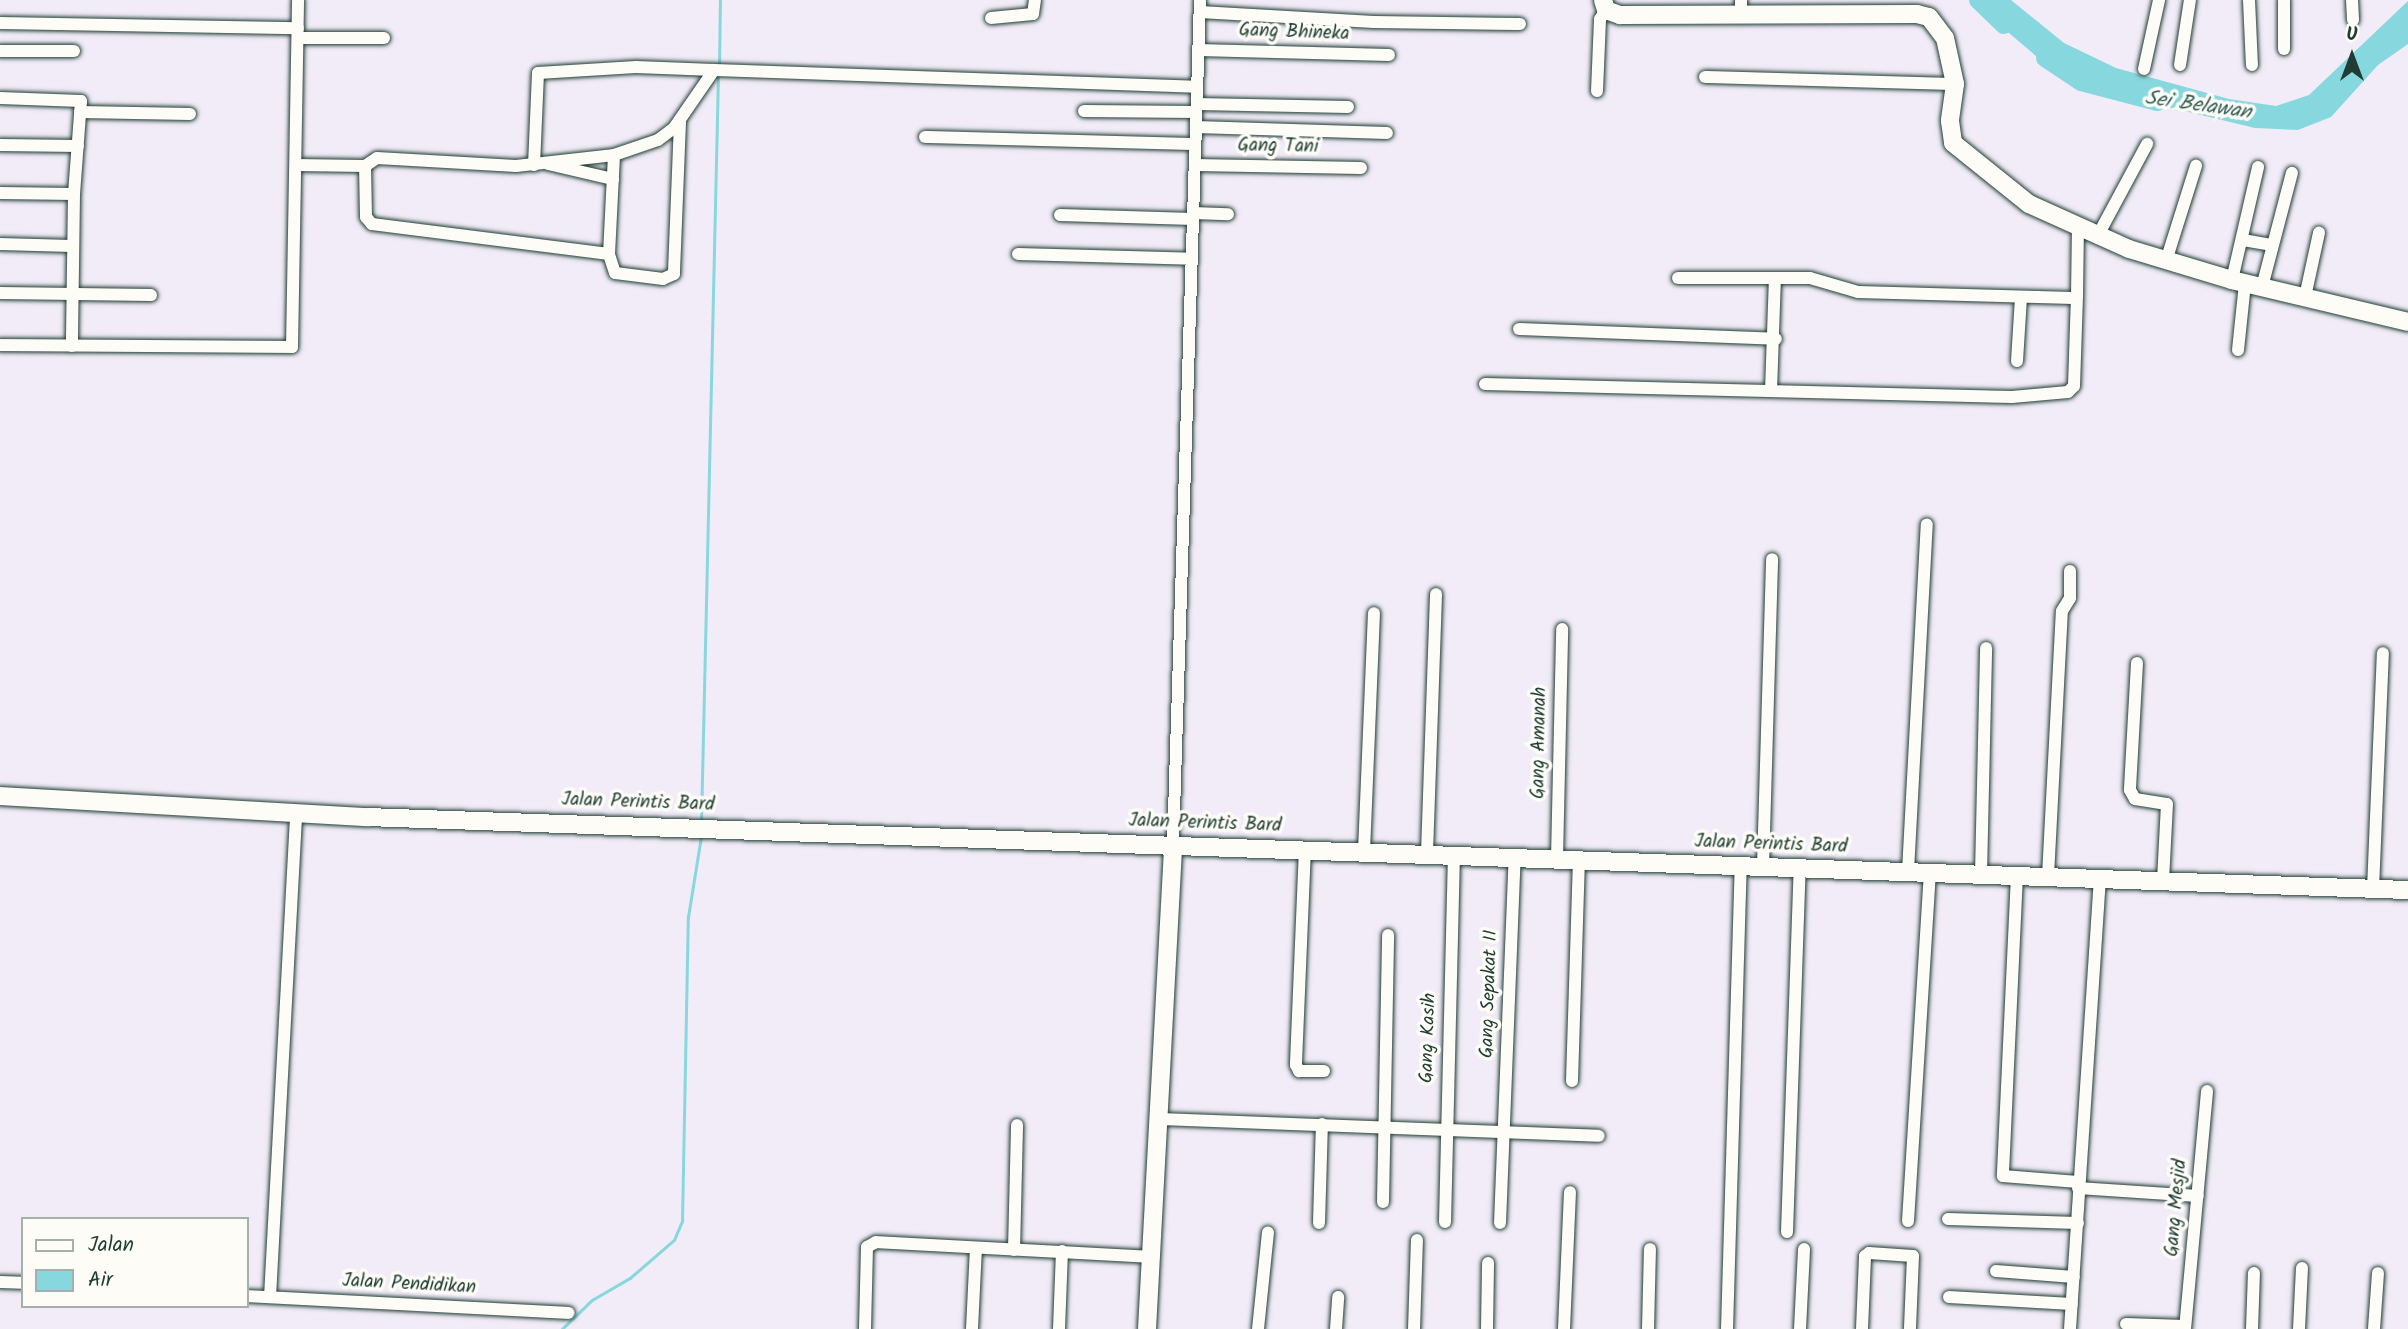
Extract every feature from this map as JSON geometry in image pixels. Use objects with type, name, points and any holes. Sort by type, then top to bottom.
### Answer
[{"type":"street","points":[[0,345],[292,347],[298,0]]},
{"type":"street","points":[[991,18],[1033,14],[1035,0]]},
{"type":"street","points":[[2144,69],[2159,0]]},
{"type":"street","points":[[2180,65],[2190,0]]},
{"type":"street","points":[[2249,0],[2252,65]]},
{"type":"street","points":[[2284,0],[2284,49]]},
{"type":"street","points":[[2352,0],[2353,20]]},
{"type":"street","points":[[1597,90],[1600,19],[1605,5],[1620,15],[1741,9],[1917,14],[1929,18],[1945,38],[1955,84],[1949,135],[1953,143],[2029,204],[2097,236],[2166,261],[2246,283],[2408,320]]},
{"type":"street","points":[[1147,1329],[1173,844],[1200,6],[1374,22],[1520,24]]},
{"type":"street","points":[[0,23],[384,38]]},
{"type":"street","name":"Gang Bhineka","points":[[1198,50],[1390,55]]},
{"type":"street","points":[[0,51],[74,51]]},
{"type":"street","points":[[541,164],[538,73],[636,67],[1197,87]]},
{"type":"street","points":[[296,165],[365,166],[377,158],[541,164],[614,155],[658,140],[681,122],[721,70]]},
{"type":"street","points":[[1705,77],[1955,84]]},
{"type":"street","points":[[0,98],[81,101],[72,246],[72,346]]},
{"type":"street","points":[[1084,111],[1348,107]]},
{"type":"street","points":[[80,112],[190,114]]},
{"type":"street","points":[[614,155],[609,254],[615,273],[663,279],[674,274],[681,122]]},
{"type":"street","points":[[1196,127],[1387,133]]},
{"type":"street","points":[[925,137],[1195,144]]},
{"type":"street","points":[[2097,236],[2147,144]]},
{"type":"street","points":[[0,145],[78,146]]},
{"type":"street","points":[[541,164],[612,179]]},
{"type":"street","name":"Gang Tani","points":[[1195,165],[1361,168]]},
{"type":"street","points":[[365,166],[366,217],[372,224],[609,254]]},
{"type":"street","points":[[2166,261],[2196,166]]},
{"type":"street","points":[[2238,350],[2246,283],[2243,240],[2258,167]]},
{"type":"street","points":[[2246,283],[2270,246],[2292,173]]},
{"type":"street","points":[[0,193],[74,194]]},
{"type":"street","points":[[1060,215],[1228,214]]},
{"type":"street","points":[[1485,384],[2012,397],[2068,392],[2074,386],[2078,228]]},
{"type":"street","points":[[2305,297],[2319,233]]},
{"type":"street","points":[[2243,240],[2270,246]]},
{"type":"street","points":[[0,244],[72,246]]},
{"type":"street","points":[[1017,254],[1192,260]]},
{"type":"street","points":[[1678,278],[1823,279],[1858,292],[2077,296]]},
{"type":"street","points":[[1771,391],[1776,340],[1775,279]]},
{"type":"street","points":[[0,293],[150,295]]},
{"type":"street","points":[[2017,361],[2021,297]]},
{"type":"street","points":[[1520,329],[1776,340]]},
{"type":"street","points":[[1908,871],[1927,525]]},
{"type":"street","points":[[1763,866],[1772,559]]},
{"type":"street","points":[[2048,876],[2062,611],[2070,598],[2070,571]]},
{"type":"street","points":[[1427,853],[1436,594]]},
{"type":"street","points":[[1364,851],[1374,613]]},
{"type":"street","name":"Gang Amanah","points":[[1557,858],[1562,629]]},
{"type":"street","points":[[1981,874],[1986,648]]},
{"type":"street","points":[[2373,889],[2383,653]]},
{"type":"street","points":[[2137,663],[2130,790],[2135,799],[2167,804],[2164,881]]},
{"type":"street","name":"Jalan Perintis Bard","points":[[0,796],[296,813],[2408,890]]},
{"type":"street","points":[[270,1297],[296,813]]},
{"type":"street","points":[[1305,848],[1296,1065],[1299,1070],[1324,1071]]},
{"type":"street","name":"Gang Kasih","points":[[1445,1222],[1454,854]]},
{"type":"street","name":"Gang Sepakat II","points":[[1500,1223],[1515,856]]},
{"type":"street","points":[[1572,1081],[1579,859]]},
{"type":"street","points":[[1727,1329],[1741,865]]},
{"type":"street","points":[[1787,1232],[1800,867]]},
{"type":"street","points":[[1908,1221],[1930,872]]},
{"type":"street","points":[[2017,875],[2003,1176],[2198,1196]]},
{"type":"street","points":[[2070,1329],[2100,878]]},
{"type":"street","points":[[1383,1202],[1388,934]]},
{"type":"street","name":"Gang Mesjid","points":[[2185,1327],[2207,1091]]},
{"type":"street","points":[[1160,1119],[1599,1136]]},
{"type":"street","points":[[1319,1223],[1322,1124]]},
{"type":"street","points":[[1014,1250],[1017,1125]]},
{"type":"street","points":[[1564,1329],[1570,1192]]},
{"type":"street","points":[[1948,1219],[2078,1223]]},
{"type":"street","points":[[1258,1329],[1268,1233]]},
{"type":"street","points":[[1414,1329],[1417,1240]]},
{"type":"street","points":[[865,1329],[871,1243],[1152,1257]]},
{"type":"street","points":[[972,1329],[976,1248]]},
{"type":"street","points":[[1648,1329],[1650,1249]]},
{"type":"street","points":[[1800,1329],[1804,1249]]},
{"type":"street","points":[[1059,1329],[1062,1251]]},
{"type":"street","points":[[1862,1329],[1868,1253],[1913,1256],[1910,1329]]},
{"type":"street","points":[[1487,1329],[1488,1263]]},
{"type":"street","points":[[2299,1329],[2302,1268]]},
{"type":"street","points":[[1996,1272],[2074,1276]]},
{"type":"street","points":[[2252,1329],[2254,1273]]},
{"type":"street","points":[[2374,1329],[2378,1273]]},
{"type":"street","points":[[0,1282],[21,1283]]},
{"type":"street","name":"Jalan Pendidikan","points":[[248,1296],[569,1313]]},
{"type":"street","points":[[1336,1329],[1338,1297]]},
{"type":"street","points":[[1949,1297],[2072,1304]]},
{"type":"street","points":[[2126,1324],[2185,1327]]},
{"type":"water","name":"Sei Belawan","points":[[1980,0],[2011,0],[2064,43],[2116,68],[2229,99],[2276,106],[2309,95],[2408,1],[2408,44],[2378,65],[2331,117],[2298,130],[2255,128],[2143,101],[2068,74],[2043,62],[1996,22]]},
{"type":"waterway","points":[[719,68],[720,0]]},
{"type":"waterway","name":"Sei Belawan","points":[[1978,0],[2004,25]]},
{"type":"waterway","name":"Sei Belawan","points":[[2045,58],[2081,82],[2157,102]]},
{"type":"waterway","points":[[701,823],[718,74]]},
{"type":"waterway","points":[[562,1329],[592,1300],[630,1278],[674,1240],[682,1221],[688,917],[701,837]]}]
